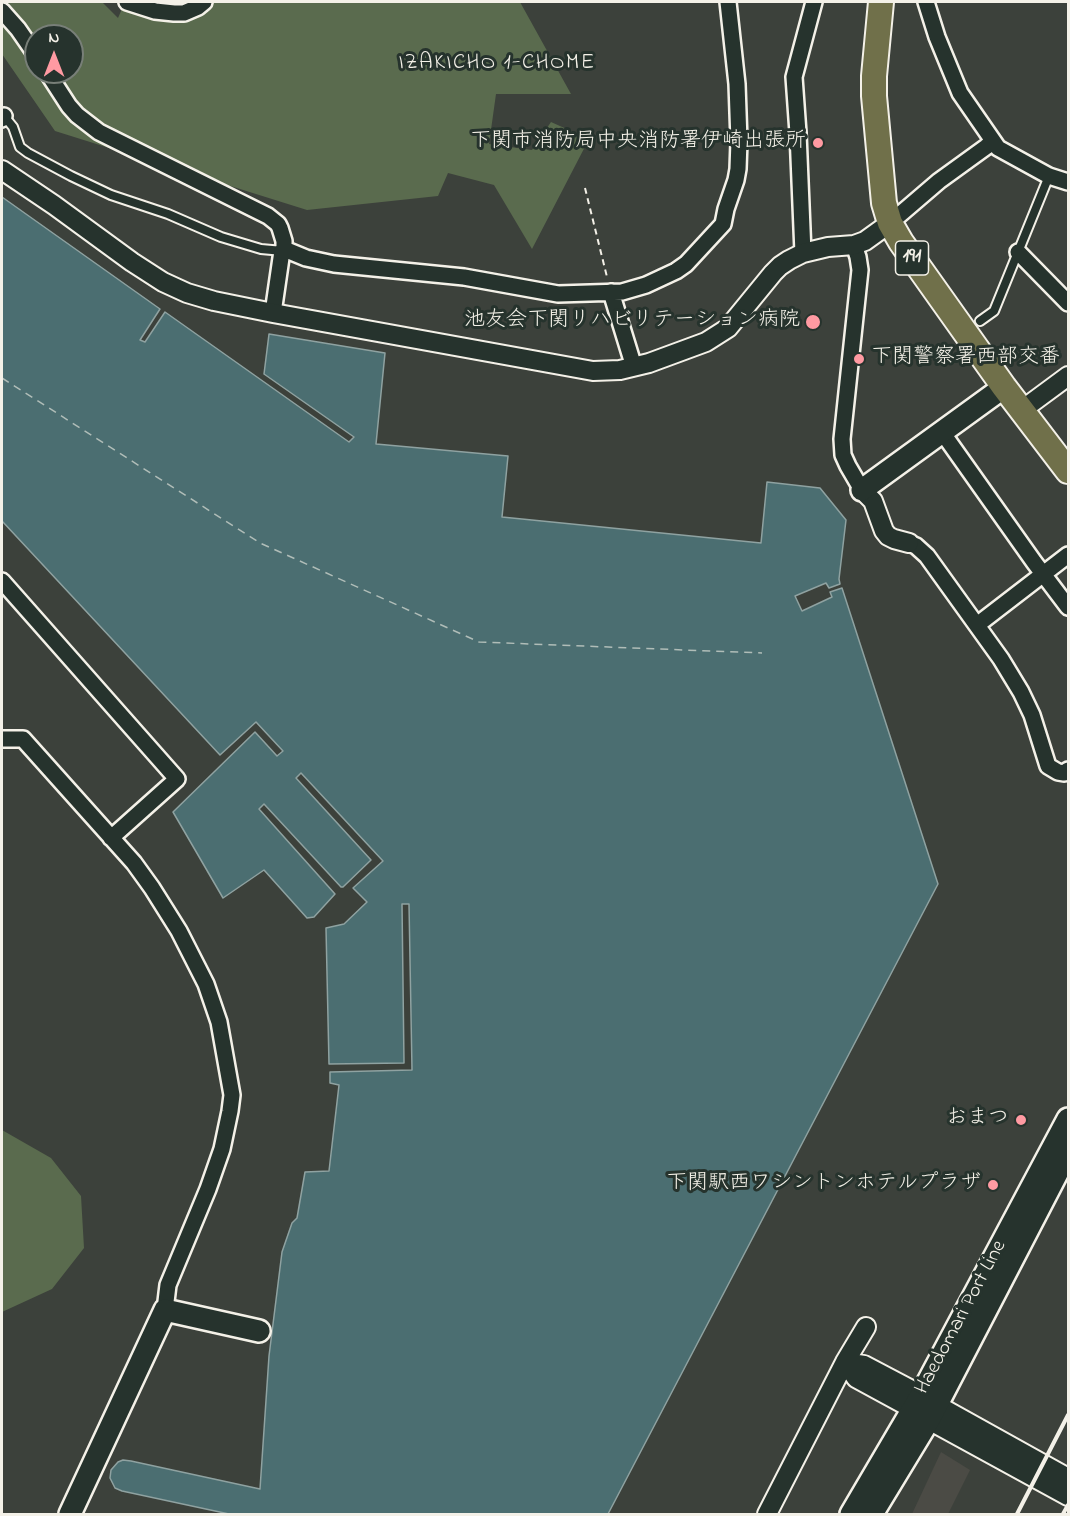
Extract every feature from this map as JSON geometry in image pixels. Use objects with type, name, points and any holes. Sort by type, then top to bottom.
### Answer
[{"type":"highway","name":"191","points":[[881,2],[874,96],[884,203],[890,223],[901,242],[1004,387],[1068,471]]},
{"type":"main road","points":[[862,490],[1004,387]]},
{"type":"main road","name":"Haedomari Port Line","points":[[872,1515],[1068,1119]]},
{"type":"main road","name":"Haedomari Port Line","points":[[851,1515],[925,1407],[1068,1152]]},
{"type":"main road","points":[[70,1515],[165,1310],[259,1330]]},
{"type":"street","points":[[127,2],[174,14],[184,14],[204,2]]},
{"type":"street","points":[[283,251],[334,264],[464,277],[558,294],[622,292],[668,276],[686,264],[723,224],[736,180],[739,141],[737,84],[728,2]]},
{"type":"street","points":[[803,253],[794,77],[814,2]]},
{"type":"street","points":[[926,2],[937,38],[960,93],[998,148],[1049,176],[1068,182]]},
{"type":"street","points":[[2,11],[24,38]]},
{"type":"street","points":[[55,84],[77,115],[99,132],[268,216],[278,224],[284,241],[273,313]]},
{"type":"street","points":[[2,170],[132,262],[163,282],[187,293],[273,313],[593,371],[607,371],[649,363],[706,342],[728,328],[780,266],[803,253],[854,245],[865,241],[993,141]]},
{"type":"street","points":[[854,245],[860,270],[842,439],[843,455],[862,490],[873,501],[884,531],[894,539],[916,546],[927,556],[1001,659],[1032,715],[1048,766],[1058,772],[1068,771]]},
{"type":"street","points":[[1018,252],[1068,303]]},
{"type":"street","points":[[611,292],[634,367]]},
{"type":"street","points":[[1022,410],[1068,376]]},
{"type":"street","points":[[942,432],[1068,607]]},
{"type":"street","points":[[977,625],[1068,555]]},
{"type":"street","points":[[2,581],[177,779],[111,838]]},
{"type":"street","points":[[2,740],[23,739],[134,863],[153,888],[179,931],[206,984],[219,1022],[232,1095],[230,1111],[222,1149],[208,1189],[168,1285],[165,1310]]},
{"type":"street","points":[[766,1515],[845,1362],[866,1327]]},
{"type":"street","points":[[845,1362],[856,1378],[925,1407],[1068,1478]]},
{"type":"street","points":[[925,1407],[1068,1496]]},
{"type":"lane","points":[[2,115],[13,127],[20,147],[71,176],[111,195],[168,214],[221,237],[261,249],[283,251]]},
{"type":"lane","points":[[980,321],[994,311],[1049,176]]},
{"type":"path","points":[[585,188],[611,292]]},
{"type":"shaded area","points":[[941,1452],[970,1470],[948,1514],[912,1514]]},
{"type":"green space","points":[[2,2],[102,2],[118,18],[125,2],[520,2],[571,94],[496,94],[489,144],[532,150],[551,122],[589,139],[532,249],[494,185],[448,173],[438,196],[307,210],[55,131],[2,54]]},
{"type":"green space","points":[[2,1130],[51,1158],[81,1196],[84,1248],[52,1289],[2,1312]]},
{"type":"water","points":[[2,197],[160,309],[140,340],[145,342],[165,312],[349,442],[354,437],[264,374],[269,334],[385,353],[376,444],[508,456],[502,517],[761,543],[767,482],[820,488],[846,520],[840,584],[829,588],[826,583],[795,596],[802,611],[832,597],[830,592],[842,588],[938,884],[608,1514],[229,1514],[122,1491],[115,1488],[110,1478],[111,1470],[123,1460],[260,1489],[269,1356],[282,1252],[292,1223],[297,1218],[305,1172],[329,1171],[339,1085],[330,1083],[330,1072],[412,1070],[409,904],[402,904],[404,1063],[329,1064],[326,928],[344,924],[367,902],[353,888],[383,861],[301,773],[296,778],[371,860],[341,887],[264,804],[259,809],[335,894],[314,917],[307,918],[264,870],[223,898],[173,812],[255,732],[277,756],[283,751],[256,722],[220,755],[2,521]]},
{"type":"ferry route","points":[[2,378],[260,543],[479,642],[762,653]]},
{"type":"railway","points":[[1017,1514],[1068,1415]]},
{"type":"railway","points":[[1063,1514],[1068,1505]]},
{"type":"place","name":"下関市消防局中央消防署伊崎出張所","points":[[818,143]]},
{"type":"place","name":"池友会下関リハビリテーション病院","points":[[813,322]]},
{"type":"place","name":"下関警察署西部交番","points":[[859,359]]},
{"type":"place","name":"おまつ","points":[[1021,1120]]},
{"type":"place","name":"下関駅西ワシントンホテルプラザ","points":[[993,1185]]},
{"type":"district","name":"IZAKICHO 1-CHOME","points":[[497,64]]}]
